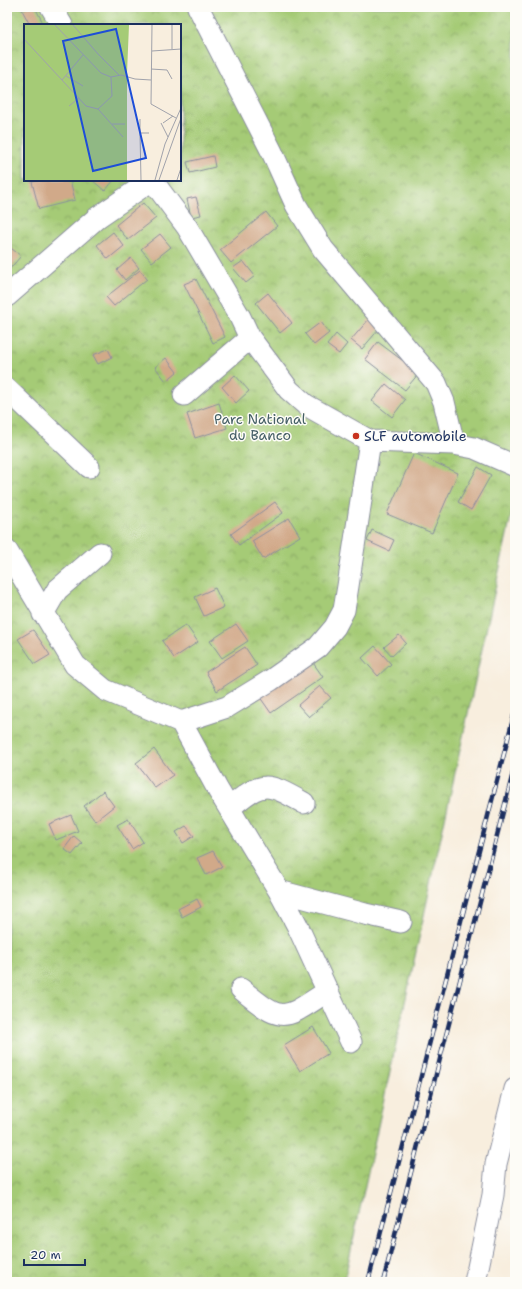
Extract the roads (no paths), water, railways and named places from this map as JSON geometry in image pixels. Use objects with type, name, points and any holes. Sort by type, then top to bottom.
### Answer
[{"type":"lane","points":[[51,7],[61,24]]},
{"type":"lane","points":[[198,7],[272,152],[296,205],[323,249],[436,383],[444,402],[454,444]]},
{"type":"lane","points":[[7,296],[98,217],[151,181]]},
{"type":"lane","points":[[153,181],[187,227],[240,317],[250,338],[289,390],[306,405],[370,441],[454,444],[474,448],[515,466]]},
{"type":"lane","points":[[184,395],[250,338]]},
{"type":"lane","points":[[7,389],[89,466]]},
{"type":"lane","points":[[181,722],[227,707],[271,680],[318,648],[335,627],[344,610],[370,441]]},
{"type":"lane","points":[[7,551],[14,578],[43,614],[75,665],[105,690],[181,722],[279,891],[297,925],[351,1042]]},
{"type":"lane","points":[[43,614],[57,590],[100,553]]},
{"type":"lane","points":[[230,808],[244,795],[256,788],[269,787],[279,789],[304,804]]},
{"type":"lane","points":[[279,891],[401,922]]},
{"type":"lane","points":[[241,990],[267,1010],[281,1015],[292,1014],[328,992]]},
{"type":"lane","points":[[475,1282],[493,1195],[496,1164],[515,1088]]},
{"type":"railway","points":[[368,1282],[515,711]]},
{"type":"railway","points":[[383,1282],[515,765]]},
{"type":"place","name":"SLF automobile","points":[[356,436]]},
{"type":"park label","name":"Parc National du Banco","points":[[260,428]]}]
